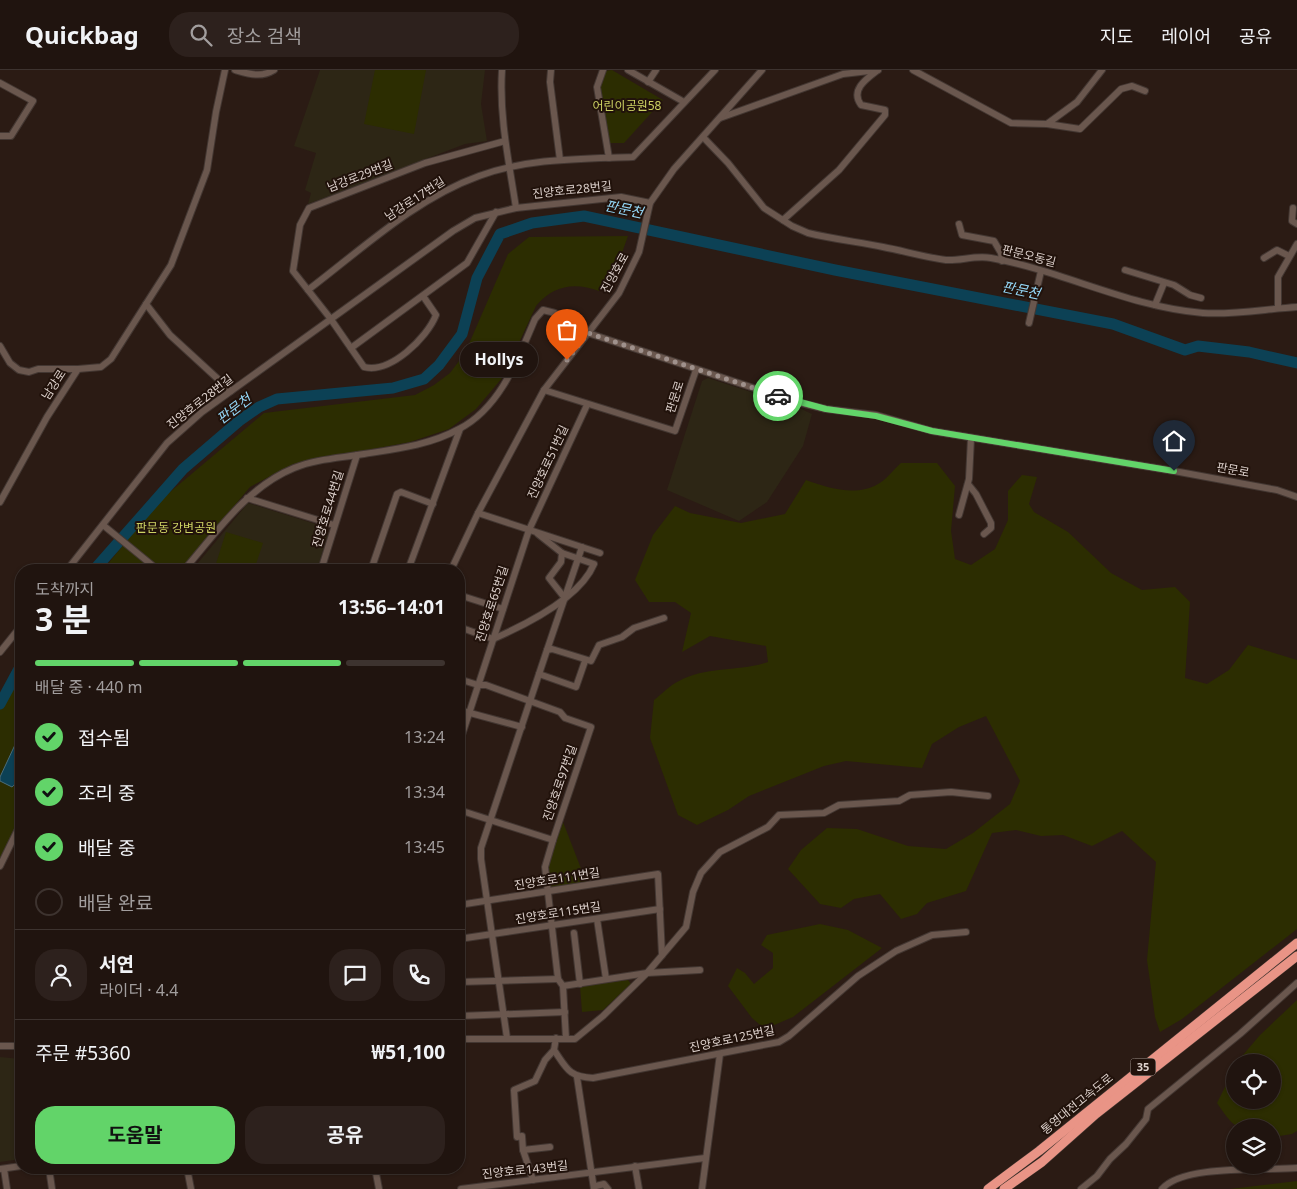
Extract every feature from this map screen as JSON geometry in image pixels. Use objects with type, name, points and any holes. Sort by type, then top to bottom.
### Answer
[{"type":"highway","name":"통영대전고속도로","points":[[988,1189],[1039,1151],[1297,943]]},
{"type":"highway","name":"통영대전고속도로","points":[[1004,1189],[1042,1162],[1096,1114],[1297,956]]},
{"type":"street","name":"남강로","points":[[0,502],[52,408],[78,369],[100,367],[111,359],[171,264],[207,170],[225,70]]},
{"type":"street","points":[[235,70],[251,75],[267,74],[274,70]]},
{"type":"street","points":[[502,70],[500,95],[516,208]]},
{"type":"street","points":[[551,70],[550,82],[560,160]]},
{"type":"street","points":[[603,70],[598,86],[609,158]]},
{"type":"street","points":[[628,70],[684,102]]},
{"type":"street","points":[[648,82],[656,70]]},
{"type":"street","name":"남강로17번길","points":[[308,290],[404,217],[443,192],[479,176],[509,168],[560,160],[633,157],[715,70]]},
{"type":"street","name":"진양호로","points":[[454,564],[478,513],[544,390],[619,293],[639,252],[649,207],[674,169],[762,70]]},
{"type":"street","points":[[783,220],[839,170],[885,115],[885,110],[861,105],[856,93],[861,84],[878,70]]},
{"type":"street","name":"진양호로","points":[[719,119],[843,74],[878,70]]},
{"type":"street","points":[[913,70],[1011,123],[1047,124],[1080,129],[1120,89],[1132,86],[1145,91]]},
{"type":"street","points":[[1047,124],[1077,102],[1102,70]]},
{"type":"street","points":[[0,82],[33,101],[11,136],[0,136]]},
{"type":"street","name":"판문오동길","points":[[702,137],[728,163],[764,208],[808,233],[948,260],[989,258],[1155,305],[1203,313],[1246,314],[1278,308],[1297,307]]},
{"type":"street","name":"남강로29번길","points":[[330,318],[292,271],[300,225],[309,208],[425,163],[505,141]]},
{"type":"street","name":"진양호로28번길","points":[[73,564],[106,528],[167,443],[202,412],[453,231],[475,218],[516,208],[621,197],[649,207]]},
{"type":"street","points":[[1293,208],[1292,221],[1297,224]]},
{"type":"street","points":[[351,348],[467,263],[496,212]]},
{"type":"street","points":[[959,224],[962,235],[994,241],[1001,254],[1002,261]]},
{"type":"street","points":[[1278,308],[1278,276],[1297,244]]},
{"type":"street","points":[[1264,258],[1277,250],[1289,256]]},
{"type":"street","points":[[1125,270],[1174,285],[1190,295],[1201,298]]},
{"type":"street","points":[[1029,323],[1040,271]]},
{"type":"street","points":[[1155,305],[1164,283]]},
{"type":"street","points":[[330,318],[364,367],[373,369],[389,363],[415,346],[432,326],[436,315],[423,296]]},
{"type":"street","points":[[146,304],[170,334],[231,391]]},
{"type":"street","name":"진양호로44번길","points":[[189,564],[247,498],[270,480],[294,468],[414,446],[460,429],[481,412],[503,387],[535,319],[543,310],[555,313],[588,333]]},
{"type":"street","name":"판문로","points":[[588,333],[793,401],[826,409],[876,416],[932,431],[1174,471],[1277,490],[1297,496]]},
{"type":"street","points":[[0,346],[10,363],[19,370],[29,372],[38,369],[78,369]]},
{"type":"street","name":"판문로","points":[[588,405],[675,431],[696,370]]},
{"type":"street","points":[[544,390],[588,405]]},
{"type":"street","name":"진양호로51번길","points":[[528,530],[588,405]]},
{"type":"street","points":[[410,564],[460,429]]},
{"type":"street","points":[[959,515],[968,484],[971,438]]},
{"type":"street","name":"진양호로44번길","points":[[323,564],[357,455]]},
{"type":"street","points":[[968,484],[976,494],[991,523],[991,528],[984,534]]},
{"type":"street","points":[[373,564],[396,494],[401,492],[432,504]]},
{"type":"street","points":[[247,498],[334,525]]},
{"type":"street","points":[[478,513],[600,553]]},
{"type":"street","points":[[106,528],[151,564]]},
{"type":"street","name":"진양호로65번길","points":[[469,711],[528,530]]},
{"type":"street","points":[[465,629],[493,639],[548,611],[589,575],[594,564],[562,553],[536,532]]},
{"type":"street","points":[[507,1038],[481,859],[482,848],[582,547]]},
{"type":"street","points":[[562,553],[561,562],[549,578],[564,597]]},
{"type":"street","points":[[589,575],[596,580]]},
{"type":"street","points":[[465,597],[503,609]]},
{"type":"street","points":[[547,650],[552,649],[585,661],[592,661],[599,645],[622,637],[634,628],[664,618]]},
{"type":"street","points":[[0,652],[15,633]]},
{"type":"street","points":[[539,674],[576,687],[585,661]]},
{"type":"street","points":[[465,681],[478,686],[486,685],[530,701]]},
{"type":"street","name":"진양호로97번길","points":[[465,812],[553,840],[591,727],[565,718],[560,712],[530,701]]},
{"type":"street","points":[[465,711],[522,727]]},
{"type":"street","points":[[465,724],[469,711]]},
{"type":"street","points":[[465,1038],[556,1038],[575,1040],[603,1016],[647,973],[686,927],[693,892],[700,873],[720,852],[768,827],[779,815],[824,813],[839,805],[899,801],[910,795],[951,792],[988,796]]},
{"type":"street","points":[[0,866],[15,835]]},
{"type":"street","points":[[553,840],[545,866],[558,979],[563,986],[566,1039]]},
{"type":"street","name":"진양호로111번길","points":[[465,905],[658,874],[660,909]]},
{"type":"street","points":[[660,909],[662,955]]},
{"type":"street","name":"진양호로115번길","points":[[465,939],[660,909]]},
{"type":"street","points":[[597,918],[606,979]]},
{"type":"street","name":"진양호로125번길","points":[[577,1077],[593,1078],[779,1042],[789,1036],[858,976],[896,951],[932,935],[966,932]]},
{"type":"street","points":[[574,933],[580,984]]},
{"type":"street","points":[[563,986],[647,973],[700,970]]},
{"type":"street","points":[[465,982],[558,979]]},
{"type":"street","points":[[1081,1189],[1097,1176],[1110,1159],[1126,1144],[1146,1119],[1148,1109],[1240,1034],[1297,983]]},
{"type":"street","points":[[465,1016],[503,1016],[565,1012]]},
{"type":"street","points":[[533,1180],[523,1150],[522,1136],[517,1137],[514,1090],[536,1081],[545,1060],[554,1050],[556,1038]]},
{"type":"street","points":[[0,1046],[15,1046]]},
{"type":"street","points":[[554,1050],[568,1071],[577,1077],[594,1189]]},
{"type":"street","points":[[702,1189],[720,1054]]},
{"type":"street","points":[[523,1150],[550,1147]]},
{"type":"street","name":"진양호로143번길","points":[[461,1189],[592,1174],[635,1166],[705,1158]]},
{"type":"street","points":[[635,1166],[639,1189]]},
{"type":"street","points":[[7,1189],[2,1169],[15,1167]]},
{"type":"street","points":[[1162,1189],[1173,1182],[1207,1172],[1297,1168]]},
{"type":"street","points":[[50,1174],[52,1189]]},
{"type":"street","points":[[188,1174],[191,1189]]},
{"type":"street","points":[[376,1174],[379,1189]]},
{"type":"street","points":[[594,1189],[596,1186],[604,1184],[608,1189]]},
{"type":"shaded area","points":[[320,70],[485,70],[481,104],[487,141],[465,144],[308,204],[311,193],[305,190],[316,153],[294,146]]},
{"type":"shaded area","points":[[708,378],[797,407],[812,414],[803,446],[767,502],[739,521],[667,490],[702,381]]},
{"type":"shaded area","points":[[248,503],[325,527],[328,533],[319,564],[197,564]]},
{"type":"shaded area","points":[[0,1057],[15,1058],[15,1160],[0,1162]]},
{"type":"green space","points":[[375,70],[426,70],[414,134],[364,124]]},
{"type":"green space","name":"어린이공원58","points":[[612,70],[663,100],[624,143],[608,143],[600,88],[605,71]]},
{"type":"green space","name":"판문동 강변공원","points":[[628,236],[619,261],[599,291],[573,286],[565,287],[550,294],[536,306],[503,377],[476,409],[449,429],[410,442],[293,464],[250,487],[185,564],[108,564],[157,503],[264,413],[415,395],[434,385],[450,373],[465,353],[508,254],[529,237]]},
{"type":"green space","points":[[901,463],[937,463],[955,486],[951,531],[955,559],[971,565],[995,549],[1008,520],[1008,491],[1022,475],[1037,477],[1029,504],[1034,512],[1068,532],[1111,573],[1142,590],[1175,587],[1190,602],[1185,678],[1207,684],[1229,670],[1248,645],[1297,660],[1297,929],[1182,1019],[1160,1032],[1155,1017],[1147,960],[1156,862],[1122,831],[1092,846],[1063,835],[1041,836],[1016,830],[992,833],[966,891],[927,903],[917,914],[901,919],[880,894],[854,899],[841,908],[820,904],[788,869],[801,850],[827,828],[857,829],[908,846],[946,849],[973,833],[1010,804],[1020,781],[986,716],[959,727],[932,744],[922,768],[846,761],[824,766],[749,796],[728,810],[697,825],[678,815],[650,738],[654,700],[672,685],[689,676],[768,662],[766,646],[710,636],[682,652],[691,613],[675,602],[649,602],[635,580],[653,535],[675,506],[690,513],[741,523],[785,514],[806,480],[842,490],[861,490],[881,482]]},
{"type":"green space","points":[[226,532],[263,543],[256,564],[216,564]]},
{"type":"green space","points":[[15,677],[15,828],[0,859],[0,706]]},
{"type":"green space","points":[[563,822],[587,884],[551,889],[547,867]]},
{"type":"green space","points":[[820,924],[848,930],[882,948],[793,1017],[765,1029],[752,1018],[728,986],[737,968],[745,973],[754,984],[773,968],[773,953],[761,945],[767,935]]},
{"type":"green space","points":[[628,980],[631,984],[603,1010],[582,1012],[580,986]]},
{"type":"green space","points":[[1297,1000],[1297,1131],[1292,1134],[1281,1136],[1281,1119],[1229,1119],[1217,1103],[1226,1085],[1226,1109],[1281,1109],[1281,1054],[1244,1054],[1260,1035]]},
{"type":"green space","points":[[1297,1181],[1297,1189],[1230,1189]]},
{"type":"water","points":[[15,745],[15,784],[12,787],[0,781],[0,777]]},
{"type":"waterway","name":"판문천","points":[[99,564],[183,469],[239,421],[259,407],[277,399],[393,388],[424,379],[439,365],[462,334],[477,278],[500,234],[532,223],[584,216],[835,270],[1113,324],[1185,350],[1198,346],[1249,352],[1297,363]]},
{"type":"waterway","name":"판문천","points":[[0,704],[15,676]]},
{"type":"way so far","points":[[567,360],[588,333],[778,396]]},
{"type":"place","name":"Hollys","points":[[567,360]]},
{"type":"route","points":[[778,396],[826,409],[876,416],[932,431],[1174,471]]}]
